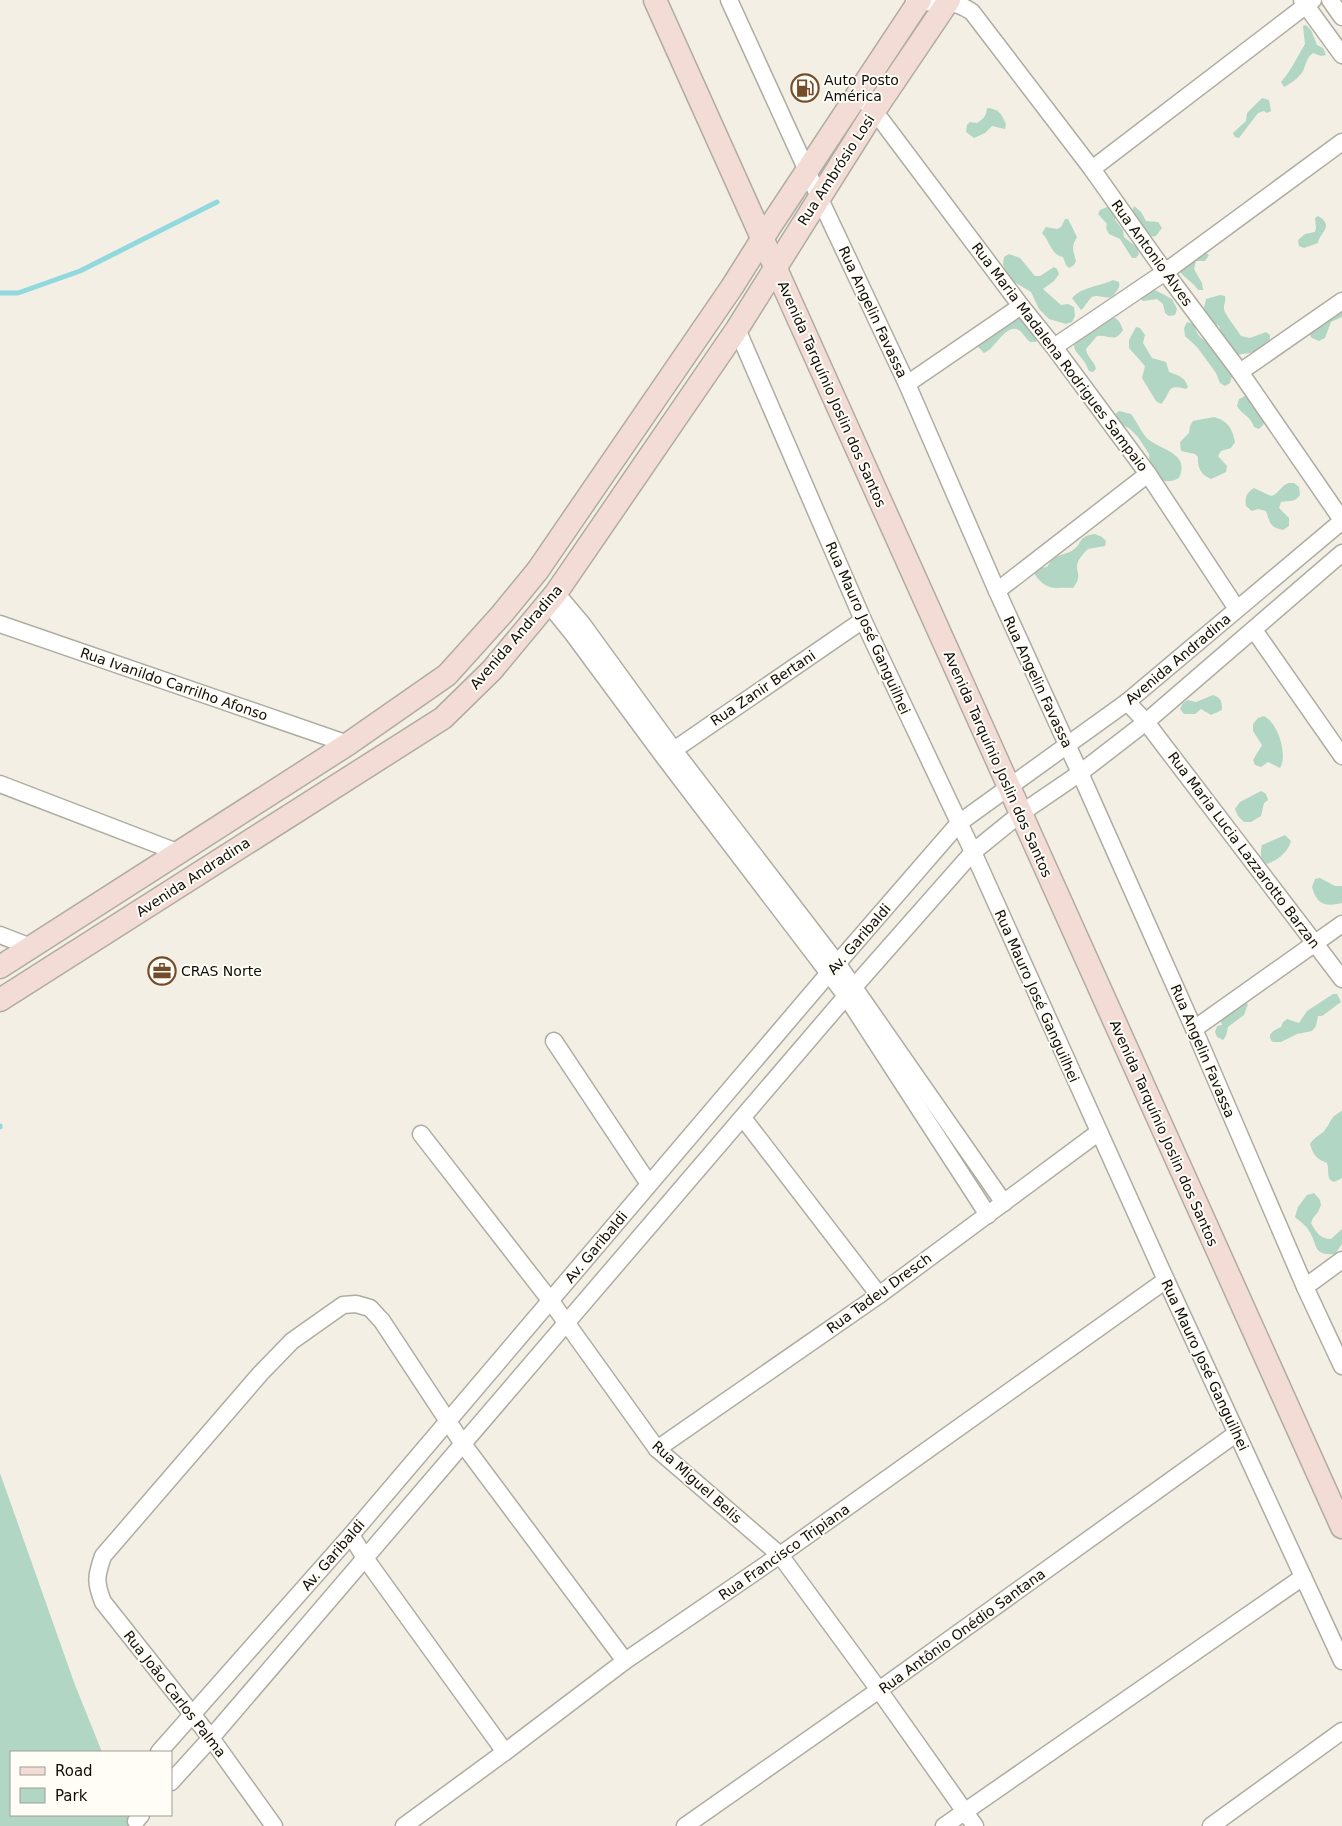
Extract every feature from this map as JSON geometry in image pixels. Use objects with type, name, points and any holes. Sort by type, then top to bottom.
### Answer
[{"type":"main road","name":"Avenida Tarquínio Joslin dos Santos","points":[[655,0],[776,265],[787,295],[1008,789],[1342,1527]]},
{"type":"main road","name":"Rua Ambrósio Losi","points":[[776,265],[874,111],[949,0]]},
{"type":"main road","name":"Rua Ambrósio Losi","points":[[763,237],[808,171],[917,1]]},
{"type":"main road","name":"Avenida Andradina","points":[[0,967],[348,744],[447,675],[538,570],[732,287],[763,237]]},
{"type":"main road","name":"Avenida Andradina","points":[[0,1000],[443,718],[492,670],[552,598],[737,329],[776,265]]},
{"type":"main road","points":[[235,817],[248,841]]},
{"type":"main road","points":[[72,922],[85,946]]},
{"type":"street","name":"Rua Angelin Favassa","points":[[729,0],[907,384],[997,591],[1194,1030],[1305,1287],[1342,1366]]},
{"type":"street","points":[[917,1],[949,0]]},
{"type":"street","name":"Rua Antonio Alves","points":[[949,0],[964,6],[972,12],[1092,169],[1165,272],[1240,372],[1342,520]]},
{"type":"street","points":[[1330,0],[1342,17]]},
{"type":"street","points":[[1092,169],[1307,2],[1342,55]]},
{"type":"street","name":"Rua Maria Madalena Rodrigues Sampaio","points":[[857,95],[874,111],[1148,474],[1237,609]]},
{"type":"street","points":[[1054,347],[1165,272],[1342,142]]},
{"type":"street","points":[[1240,372],[1342,301]]},
{"type":"street","points":[[907,384],[1020,306]]},
{"type":"street","name":"Rua Mauro José Ganguilhei","points":[[737,329],[863,620],[973,852],[1098,1132],[1342,1661]]},
{"type":"street","points":[[997,591],[1148,474]]},
{"type":"street","name":"Avenida Andradina","points":[[1008,789],[1127,702],[1342,520]]},
{"type":"street","name":"Av. Garibaldi","points":[[172,1781],[464,1444],[850,991],[973,852],[1020,814],[1080,773],[1146,722],[1342,553]]},
{"type":"street","points":[[552,598],[833,968],[1004,1203]]},
{"type":"street","name":"Rua Zanir Bertani","points":[[669,753],[863,620]]},
{"type":"street","name":"Rua Ivanildo Carrilho Afonso","points":[[0,624],[348,744]]},
{"type":"street","points":[[1254,630],[1342,756]]},
{"type":"street","name":"Rua Maria Lucia Lazzarotto Barzan","points":[[1127,702],[1146,722],[1342,979]]},
{"type":"street","points":[[0,784],[177,852]]},
{"type":"street","name":"Av. Garibaldi","points":[[160,1751],[351,1535],[833,968],[959,824],[1008,789]]},
{"type":"street","points":[[1194,1030],[1342,924]]},
{"type":"street","points":[[0,935],[31,947]]},
{"type":"street","points":[[850,991],[988,1214]]},
{"type":"street","points":[[554,1041],[649,1184]]},
{"type":"street","points":[[743,1118],[879,1295]]},
{"type":"street","name":"Rua Tadeu Dresch","points":[[656,1449],[879,1295],[1098,1132]]},
{"type":"street","name":"Rua Miguel Belis","points":[[421,1134],[550,1300],[656,1449],[780,1555],[879,1690],[975,1826]]},
{"type":"street","points":[[1305,1287],[1342,1260]]},
{"type":"street","name":"Rua Francisco Tripiana","points":[[404,1826],[624,1661],[780,1555],[1166,1280]]},
{"type":"street","name":"Rua João Carlos Palma","points":[[274,1826],[211,1738],[103,1602],[97,1587],[97,1574],[103,1556],[260,1374],[292,1341],[343,1305],[356,1304],[370,1308],[382,1321],[448,1420]]},
{"type":"street","points":[[448,1420],[624,1661]]},
{"type":"street","name":"Rua Antônio Onédio Santana","points":[[685,1826],[879,1690],[1237,1433]]},
{"type":"street","points":[[351,1535],[365,1558],[505,1752]]},
{"type":"street","points":[[944,1826],[1303,1577]]},
{"type":"street","points":[[1211,1826],[1342,1730]]},
{"type":"green space","points":[[1306,25],[1311,30],[1317,45],[1323,48],[1326,55],[1321,56],[1313,53],[1300,76],[1284,87],[1281,82],[1291,69],[1305,44],[1303,26]]},
{"type":"green space","points":[[1262,98],[1269,100],[1271,111],[1258,113],[1239,138],[1235,137],[1233,133],[1246,121],[1247,113]]},
{"type":"green space","points":[[987,108],[994,109],[1001,114],[1006,124],[1005,129],[992,126],[985,133],[974,138],[966,132],[967,125],[970,122],[977,123],[981,120],[985,116]]},
{"type":"green space","points":[[1134,206],[1141,212],[1146,221],[1158,222],[1162,228],[1156,236],[1147,237],[1132,211]]},
{"type":"green space","points":[[1107,207],[1113,209],[1116,214],[1115,220],[1123,230],[1124,237],[1137,248],[1139,254],[1136,258],[1132,258],[1120,239],[1109,234],[1106,228],[1107,224],[1098,214],[1100,210]]},
{"type":"green space","points":[[1318,216],[1326,226],[1318,243],[1304,248],[1299,246],[1298,240],[1305,234],[1315,232],[1315,218]]},
{"type":"green space","points":[[1065,219],[1068,219],[1077,237],[1073,249],[1076,261],[1069,268],[1063,257],[1053,251],[1042,233],[1046,227],[1057,229],[1061,227]]},
{"type":"green space","points":[[1204,251],[1209,255],[1205,261],[1196,261],[1194,269],[1202,283],[1203,290],[1198,290],[1180,272],[1182,261]]},
{"type":"green space","points":[[1009,254],[1020,258],[1035,276],[1040,276],[1054,267],[1057,269],[1059,274],[1054,281],[1043,289],[1061,305],[1068,304],[1074,307],[1075,316],[1072,322],[1066,324],[1049,319],[1039,309],[1031,292],[1011,280],[1003,265],[1004,257]]},
{"type":"green space","points":[[1113,280],[1119,282],[1119,286],[1112,296],[1107,298],[1092,297],[1081,310],[1072,298],[1081,291]]},
{"type":"green space","points":[[1153,289],[1172,299],[1177,309],[1175,315],[1169,316],[1165,313],[1163,304],[1157,299],[1143,301],[1140,298]]},
{"type":"green space","points":[[1220,295],[1225,296],[1224,310],[1241,336],[1250,338],[1266,332],[1270,335],[1267,345],[1258,351],[1236,355],[1223,338],[1219,326],[1208,320],[1203,312],[1206,299]]},
{"type":"green space","points":[[1342,304],[1342,317],[1331,322],[1325,338],[1319,341],[1312,338],[1308,332]]},
{"type":"green space","points":[[1109,317],[1118,320],[1123,330],[1114,338],[1097,336],[1086,349],[1096,369],[1093,372],[1089,371],[1085,362],[1075,350],[1074,342]]},
{"type":"green space","points":[[1022,318],[1038,336],[1036,342],[1030,342],[1019,330],[1014,329],[1005,333],[984,353],[978,347],[979,342],[1015,319]]},
{"type":"green space","points":[[1187,322],[1194,324],[1196,331],[1202,339],[1216,345],[1219,349],[1232,376],[1230,383],[1225,386],[1220,383],[1216,373],[1197,347],[1185,336],[1184,328]]},
{"type":"green space","points":[[1136,327],[1140,328],[1145,335],[1143,343],[1152,358],[1166,362],[1169,372],[1183,378],[1188,387],[1186,389],[1172,388],[1161,404],[1156,401],[1142,378],[1145,366],[1129,348],[1129,340]]},
{"type":"green space","points":[[1245,396],[1252,397],[1258,403],[1256,410],[1265,420],[1259,429],[1254,427],[1237,406],[1239,399]]},
{"type":"green space","points":[[1119,411],[1131,414],[1149,440],[1178,458],[1181,463],[1179,478],[1166,481],[1150,469],[1149,454],[1138,437],[1129,428],[1120,424],[1114,415]]},
{"type":"green space","points":[[1214,417],[1229,426],[1235,442],[1231,448],[1221,451],[1218,456],[1227,466],[1226,472],[1211,479],[1200,470],[1198,457],[1195,454],[1181,451],[1180,442],[1189,433],[1193,421]]},
{"type":"green space","points":[[1289,483],[1294,483],[1299,487],[1300,495],[1294,500],[1281,502],[1279,508],[1289,518],[1289,526],[1283,530],[1273,526],[1269,521],[1266,511],[1258,509],[1252,511],[1246,506],[1247,496],[1254,488],[1271,496]]},
{"type":"green space","points":[[1095,534],[1106,541],[1105,546],[1088,549],[1081,556],[1077,565],[1078,579],[1073,588],[1052,588],[1044,584],[1035,575],[1039,568],[1047,567],[1056,557],[1076,548],[1085,536]]},
{"type":"green space","points":[[1213,695],[1220,700],[1222,710],[1211,715],[1201,709],[1195,714],[1184,714],[1180,709],[1183,703],[1188,700],[1196,702]]},
{"type":"green space","points":[[1264,716],[1274,725],[1280,740],[1283,755],[1280,768],[1268,762],[1261,767],[1255,765],[1253,760],[1262,745],[1253,731],[1253,724],[1258,718]]},
{"type":"green space","points":[[1261,791],[1266,794],[1268,800],[1264,803],[1261,816],[1251,822],[1244,822],[1238,816],[1235,809],[1240,802]]},
{"type":"green space","points":[[1285,835],[1291,841],[1288,849],[1279,858],[1267,864],[1261,856],[1262,845]]},
{"type":"green space","points":[[1320,878],[1335,886],[1342,886],[1342,903],[1331,905],[1322,903],[1316,898],[1312,887],[1315,879]]},
{"type":"green space","points":[[1333,994],[1337,994],[1341,1002],[1322,1016],[1318,1016],[1316,1026],[1312,1031],[1297,1034],[1281,1042],[1273,1042],[1270,1037],[1271,1033],[1281,1027],[1283,1022],[1287,1019],[1299,1023],[1307,1011]]},
{"type":"green space","points":[[1243,1002],[1248,1004],[1244,1015],[1228,1027],[1223,1040],[1217,1037],[1215,1032],[1217,1026],[1222,1025],[1220,1019]]},
{"type":"green space","points":[[1342,1111],[1342,1178],[1334,1182],[1329,1178],[1327,1163],[1316,1156],[1310,1144],[1325,1130],[1333,1117]]},
{"type":"green space","points":[[1314,1193],[1320,1200],[1321,1205],[1311,1223],[1317,1232],[1324,1238],[1331,1239],[1342,1229],[1342,1244],[1335,1254],[1319,1251],[1308,1229],[1295,1217],[1298,1207],[1307,1195]]},
{"type":"green space","points":[[0,1473],[75,1685],[102,1751],[10,1751],[10,1816],[127,1816],[131,1826],[0,1826]]},
{"type":"waterway","points":[[0,293],[18,293],[80,271],[217,202]]},
{"type":"place","name":"Auto Posto América","points":[[805,88]]},
{"type":"place","name":"CRAS Norte","points":[[162,971]]}]
